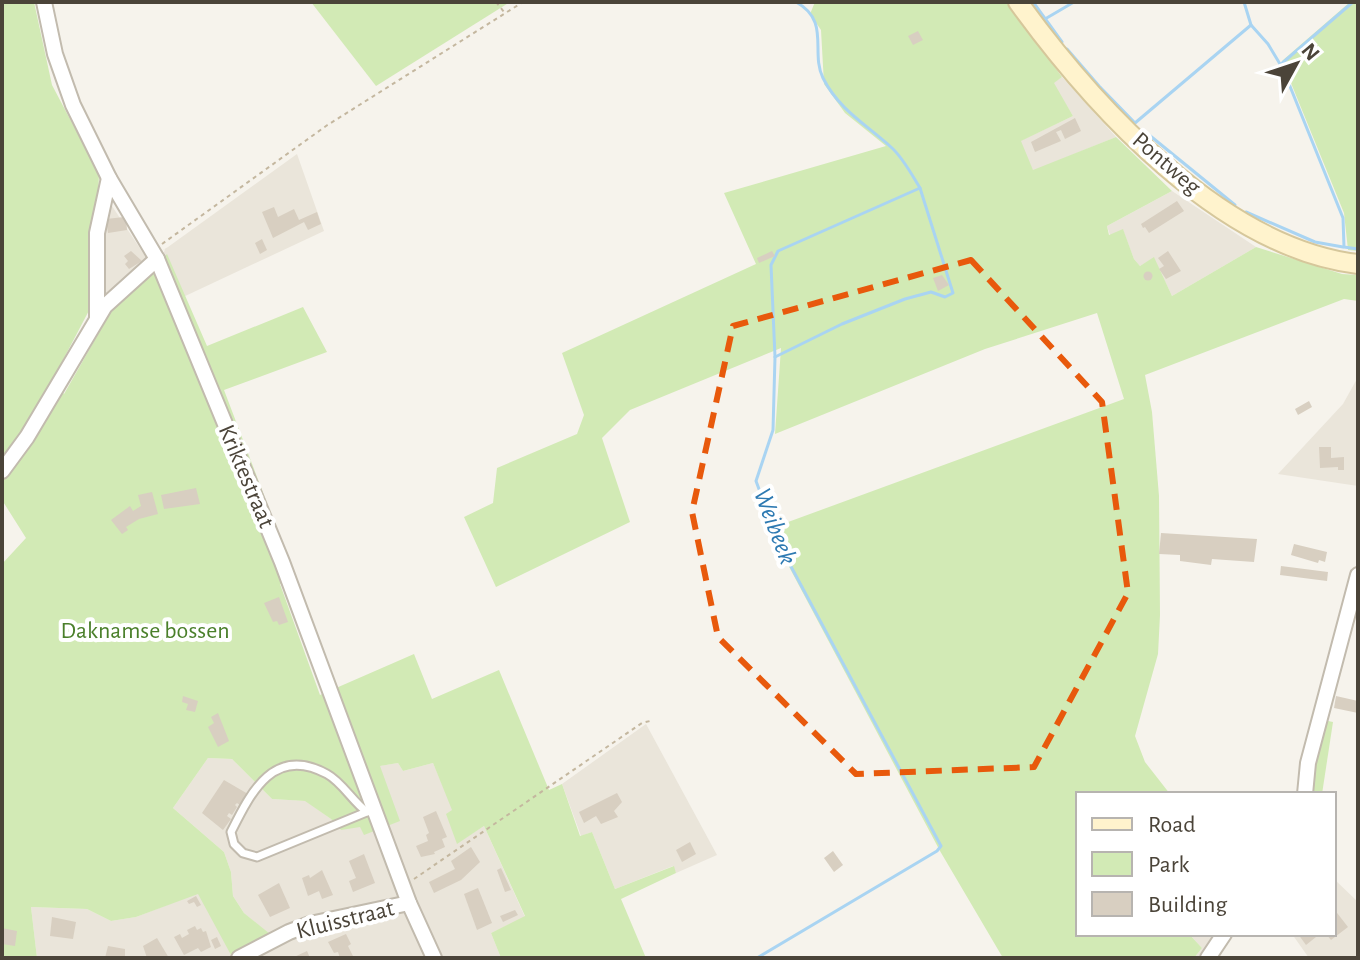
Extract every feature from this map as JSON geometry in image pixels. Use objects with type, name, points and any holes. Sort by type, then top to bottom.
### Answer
[{"type":"street","name":"Kriktestraat","points":[[44,2],[55,54],[73,105],[109,178],[157,259],[282,562],[371,811],[434,958]]},
{"type":"street","name":"Pontweg","points":[[1018,2],[1084,87],[1184,181],[1268,238],[1301,251],[1358,264]]},
{"type":"street","points":[[97,319],[97,233],[109,178]]},
{"type":"street","points":[[2,471],[27,437],[105,306],[157,259]]},
{"type":"street","points":[[1305,792],[1308,763],[1358,575]]},
{"type":"street","name":"Kluisstraat","points":[[239,958],[310,924],[409,903]]},
{"type":"street","points":[[1208,958],[1223,936]]},
{"type":"lane","points":[[304,766],[326,773],[371,811],[257,857],[243,853],[234,844],[231,832],[261,781],[269,772],[280,767],[304,766]]},
{"type":"path","points":[[496,2],[504,13]]},
{"type":"path","points":[[157,259],[159,246],[326,126],[523,2]]},
{"type":"path","points":[[403,887],[493,823],[542,794],[642,723],[650,721]]},
{"type":"highlighted area","points":[[971,260],[1102,402],[1128,593],[1034,767],[856,774],[718,637],[692,512],[733,326]]},
{"type":"shaded area","points":[[1062,77],[1116,137],[1033,171],[1020,141],[1073,116],[1053,83]]},
{"type":"shaded area","points":[[297,154],[324,231],[181,298],[163,255],[165,249],[146,260],[105,296],[100,242],[110,203],[147,259]]},
{"type":"shaded area","points":[[1172,191],[1256,247],[1172,296],[1154,258],[1140,266],[1134,259],[1123,230],[1110,235],[1107,226]]},
{"type":"shaded area","points":[[1358,377],[1358,486],[1278,474],[1343,404]]},
{"type":"shaded area","points":[[646,724],[717,855],[676,873],[673,866],[615,889],[592,832],[581,836],[562,784]]},
{"type":"shaded area","points":[[208,758],[232,759],[272,799],[306,801],[341,830],[379,766],[398,763],[403,771],[433,763],[453,810],[457,843],[484,826],[525,917],[491,933],[501,958],[37,958],[31,907],[87,909],[111,921],[136,917],[198,893],[270,935],[244,913],[233,896],[231,872],[224,852],[173,808]]},
{"type":"shaded area","points":[[1336,881],[1358,902],[1358,958],[1309,958],[1293,936],[1336,936]]},
{"type":"shaded area","points":[[1191,936],[1233,936],[1217,958],[1194,958],[1202,948]]},
{"type":"green space","name":"Daknamse bossen","points":[[2,2],[34,2],[52,85],[99,174],[94,301],[53,379],[64,394],[113,308],[167,254],[207,346],[303,307],[327,352],[224,390],[297,582],[280,584],[320,695],[414,654],[432,699],[499,670],[549,790],[562,784],[580,836],[592,832],[615,889],[674,866],[676,873],[621,899],[646,958],[501,958],[491,933],[525,916],[484,826],[457,844],[446,814],[452,810],[433,763],[403,771],[398,763],[380,766],[400,821],[364,835],[360,827],[341,830],[305,801],[272,799],[232,759],[208,758],[173,808],[224,852],[231,872],[233,896],[244,913],[270,934],[231,955],[198,894],[136,917],[111,921],[87,909],[31,907],[37,958],[2,958],[2,564],[26,538],[2,500]]},
{"type":"green space","points":[[311,2],[510,2],[376,86]]},
{"type":"green space","points":[[815,2],[1007,2],[1062,77],[1054,83],[1073,116],[1021,141],[1033,170],[1116,137],[1172,191],[1107,226],[1109,235],[1123,229],[1134,259],[1140,266],[1154,257],[1172,296],[1256,247],[1342,274],[1358,275],[1358,301],[1344,299],[1145,375],[1152,412],[1159,496],[1160,615],[1158,654],[1135,736],[1145,762],[1168,792],[1076,792],[1076,936],[1191,936],[1202,948],[1194,958],[1003,958],[940,851],[769,529],[1124,399],[1097,313],[985,349],[775,434],[781,348],[630,410],[602,438],[630,522],[496,587],[464,517],[493,503],[497,468],[577,434],[584,415],[562,353],[756,264],[724,193],[886,146],[845,113],[824,84],[821,30],[810,14]]},
{"type":"green space","points":[[1350,2],[1358,2],[1358,251],[1348,250],[1344,213],[1282,61]]},
{"type":"green space","points":[[1323,720],[1333,722],[1322,792],[1310,792]]},
{"type":"building","points":[[918,31],[923,40],[913,45],[908,36]]},
{"type":"building","points":[[1075,118],[1081,131],[1065,139],[1061,130],[1056,132],[1061,141],[1035,152],[1031,142]]},
{"type":"building","points":[[1177,201],[1184,211],[1149,233],[1143,228],[1141,224]]},
{"type":"building","points":[[274,207],[278,217],[294,209],[299,220],[317,212],[321,224],[308,230],[304,222],[273,238],[262,212]]},
{"type":"building","points":[[126,217],[127,230],[108,233],[106,219]]},
{"type":"building","points":[[262,239],[267,250],[260,254],[255,243]]},
{"type":"building","points":[[131,251],[142,261],[129,269],[124,256]]},
{"type":"building","points":[[772,251],[775,256],[759,263],[757,258]]},
{"type":"building","points":[[1168,251],[1181,271],[1166,279],[1159,269],[1164,266],[1158,258]]},
{"type":"building","points":[[1148,271],[1153,276],[1148,281],[1143,276]]},
{"type":"building","points":[[942,275],[949,285],[938,291],[933,278]]},
{"type":"building","points":[[1309,401],[1312,407],[1298,415],[1295,409]]},
{"type":"building","points":[[1319,447],[1331,447],[1331,458],[1344,457],[1344,470],[1338,470],[1338,467],[1320,468]]},
{"type":"building","points":[[196,488],[200,504],[164,509],[161,495]]},
{"type":"building","points":[[152,492],[158,514],[139,519],[126,527],[128,530],[122,534],[111,520],[130,506],[133,511],[141,506],[138,495]]},
{"type":"building","points":[[1161,533],[1257,539],[1254,562],[1212,559],[1211,565],[1180,561],[1180,555],[1159,554]]},
{"type":"building","points":[[1294,544],[1327,552],[1325,562],[1291,555]]},
{"type":"building","points":[[1281,566],[1328,572],[1327,581],[1280,575]]},
{"type":"building","points":[[279,597],[288,622],[279,625],[277,621],[273,622],[264,603]]},
{"type":"building","points":[[183,696],[198,701],[195,712],[186,710],[188,704],[182,702]]},
{"type":"building","points":[[1336,696],[1358,701],[1358,713],[1334,708]]},
{"type":"building","points":[[218,713],[229,741],[218,747],[208,727],[214,723],[211,717]]},
{"type":"building","points":[[224,780],[248,794],[240,805],[235,805],[237,807],[232,815],[229,813],[227,816],[231,819],[223,830],[202,813]]},
{"type":"building","points":[[617,793],[622,802],[614,811],[618,817],[601,824],[596,816],[584,823],[579,812]]},
{"type":"building","points":[[436,811],[447,837],[442,839],[445,847],[435,854],[421,857],[416,846],[428,841],[426,835],[429,833],[423,817]]},
{"type":"building","points":[[690,842],[696,854],[682,862],[676,850]]},
{"type":"building","points":[[471,847],[480,862],[461,880],[434,893],[429,882],[455,869],[451,861]]},
{"type":"building","points":[[833,851],[843,865],[834,872],[824,858]]},
{"type":"building","points":[[364,854],[375,883],[353,892],[349,881],[356,878],[349,861]]},
{"type":"building","points":[[501,868],[511,890],[505,892],[497,870]]},
{"type":"building","points":[[322,870],[333,895],[322,899],[319,891],[308,896],[302,878],[309,875],[310,878]]},
{"type":"building","points":[[279,883],[290,908],[270,917],[258,895]]},
{"type":"building","points":[[478,888],[492,923],[477,930],[464,894]]},
{"type":"building","points":[[196,896],[201,905],[197,907],[194,902],[189,904],[187,901]]},
{"type":"building","points":[[515,910],[518,915],[503,922],[500,916]]},
{"type":"building","points":[[1336,912],[1348,927],[1331,940],[1328,936],[1336,936]]},
{"type":"building","points":[[52,917],[76,922],[73,939],[50,936]]},
{"type":"building","points":[[195,926],[197,930],[201,928],[203,932],[206,931],[211,947],[201,952],[198,948],[184,955],[174,937],[180,934],[182,938],[189,934],[187,930]]},
{"type":"building","points":[[2,928],[17,931],[15,946],[2,944]]},
{"type":"building","points":[[346,934],[354,958],[340,958],[328,942]]},
{"type":"building","points":[[1299,936],[1316,937],[1306,945]]},
{"type":"building","points":[[217,937],[221,946],[215,949],[211,940]]},
{"type":"building","points":[[157,938],[169,958],[147,958],[143,946]]},
{"type":"building","points":[[108,946],[125,949],[125,958],[105,958]]},
{"type":"building","points":[[307,951],[310,958],[292,958]]},
{"type":"waterway","name":"Weibeek","points":[[757,958],[941,846],[780,546],[756,481],[773,430],[775,357],[771,265],[778,251],[920,188],[896,152],[845,108],[830,89],[820,68],[813,18],[796,2]]},
{"type":"waterway","points":[[1033,2],[1062,42]]},
{"type":"waterway","points":[[1045,19],[1074,2]]},
{"type":"waterway","points":[[1244,2],[1251,25],[1268,44],[1283,69],[1343,218],[1344,247],[1358,249]]},
{"type":"waterway","points":[[1280,65],[1353,2]]},
{"type":"waterway","points":[[1067,49],[1135,123],[1251,25]]},
{"type":"waterway","points":[[1143,130],[1235,205]]},
{"type":"waterway","points":[[775,357],[842,324],[905,299],[931,292],[945,297],[953,293],[920,188]]},
{"type":"waterway","points":[[1246,212],[1315,242],[1343,247]]}]
